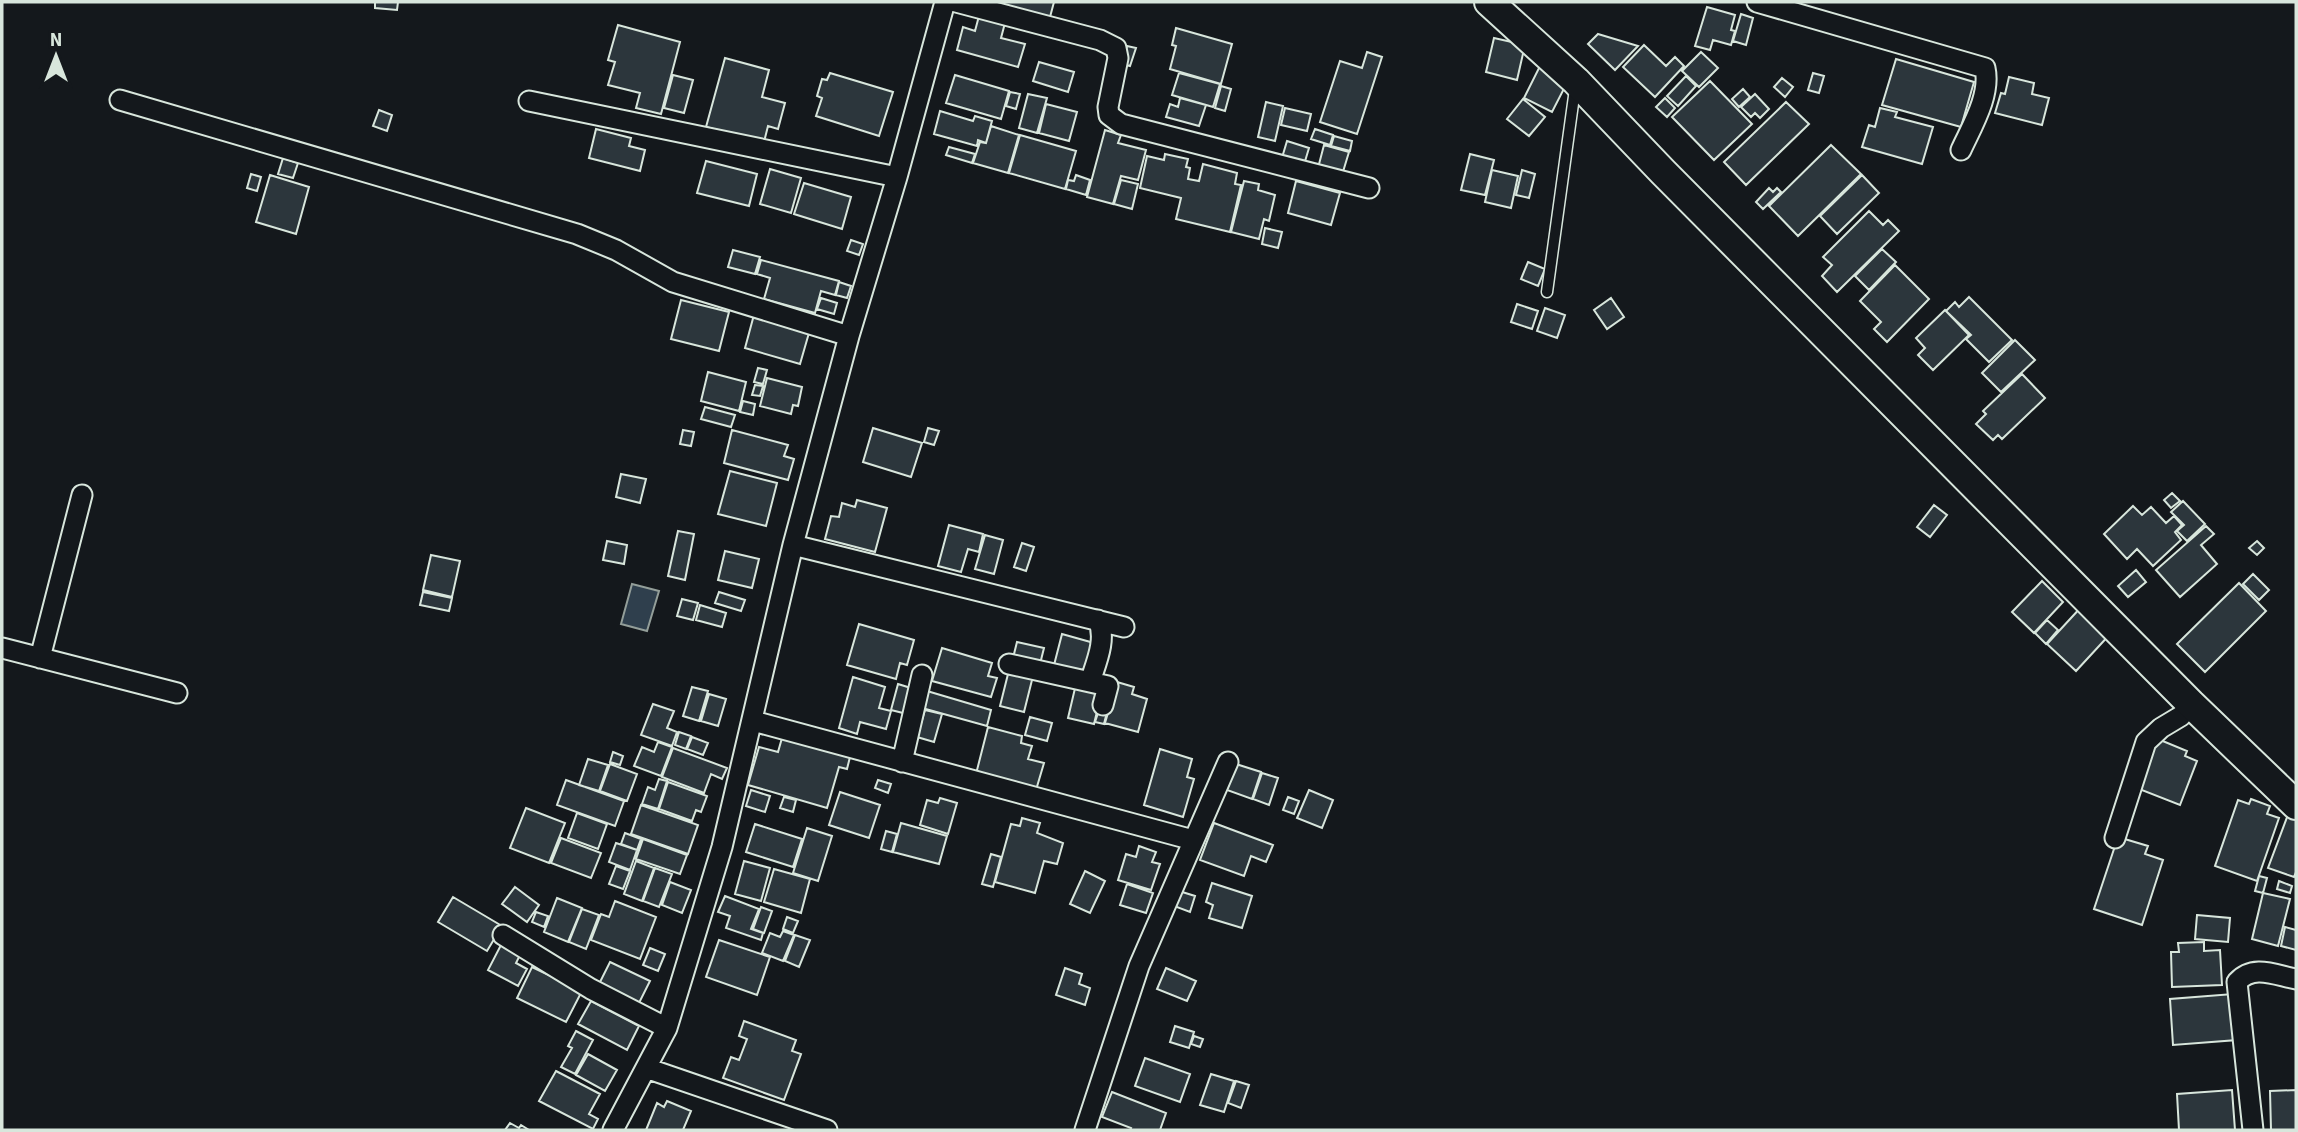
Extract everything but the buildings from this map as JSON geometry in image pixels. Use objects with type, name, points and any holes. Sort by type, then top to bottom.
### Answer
[{"type":"main road","points":[[1489,2],[1576,81],[1692,202],[2191,704],[2296,805]]},
{"type":"street","points":[[613,1130],[667,1028],[722,847],[793,545],[849,336],[897,177],[945,2]]},
{"type":"street","points":[[956,2],[1100,40],[1116,47],[1118,58],[1108,107],[1110,115],[1121,124],[1369,188]]},
{"type":"street","points":[[1757,2],[1985,68],[1987,79],[1984,97],[1961,150]]},
{"type":"street","points":[[120,100],[577,234],[616,250],[673,282],[849,336]]},
{"type":"street","points":[[528,101],[897,177]]},
{"type":"street","points":[[40,658],[82,495]]},
{"type":"street","points":[[793,545],[1124,627]]},
{"type":"street","points":[[1090,682],[1102,639],[1102,627],[1098,620]]},
{"type":"street","points":[[2,648],[177,693]]},
{"type":"street","points":[[1009,664],[1108,686],[1103,705]]},
{"type":"street","points":[[902,762],[922,675]]},
{"type":"street","points":[[2115,838],[2146,742],[2161,728],[2181,716],[2191,704]]},
{"type":"street","points":[[752,721],[1193,840]]},
{"type":"street","points":[[1085,1130],[1139,965],[1228,762]]},
{"type":"street","points":[[503,935],[591,989],[667,1028]]},
{"type":"street","points":[[2253,1130],[2237,982],[2244,974],[2256,971],[2296,979]]},
{"type":"street","points":[[646,1068],[827,1130]]},
{"type":"lane","points":[[1547,292],[1576,81]]},
{"type":"water","points":[[632,584],[659,591],[647,631],[621,624]]}]
